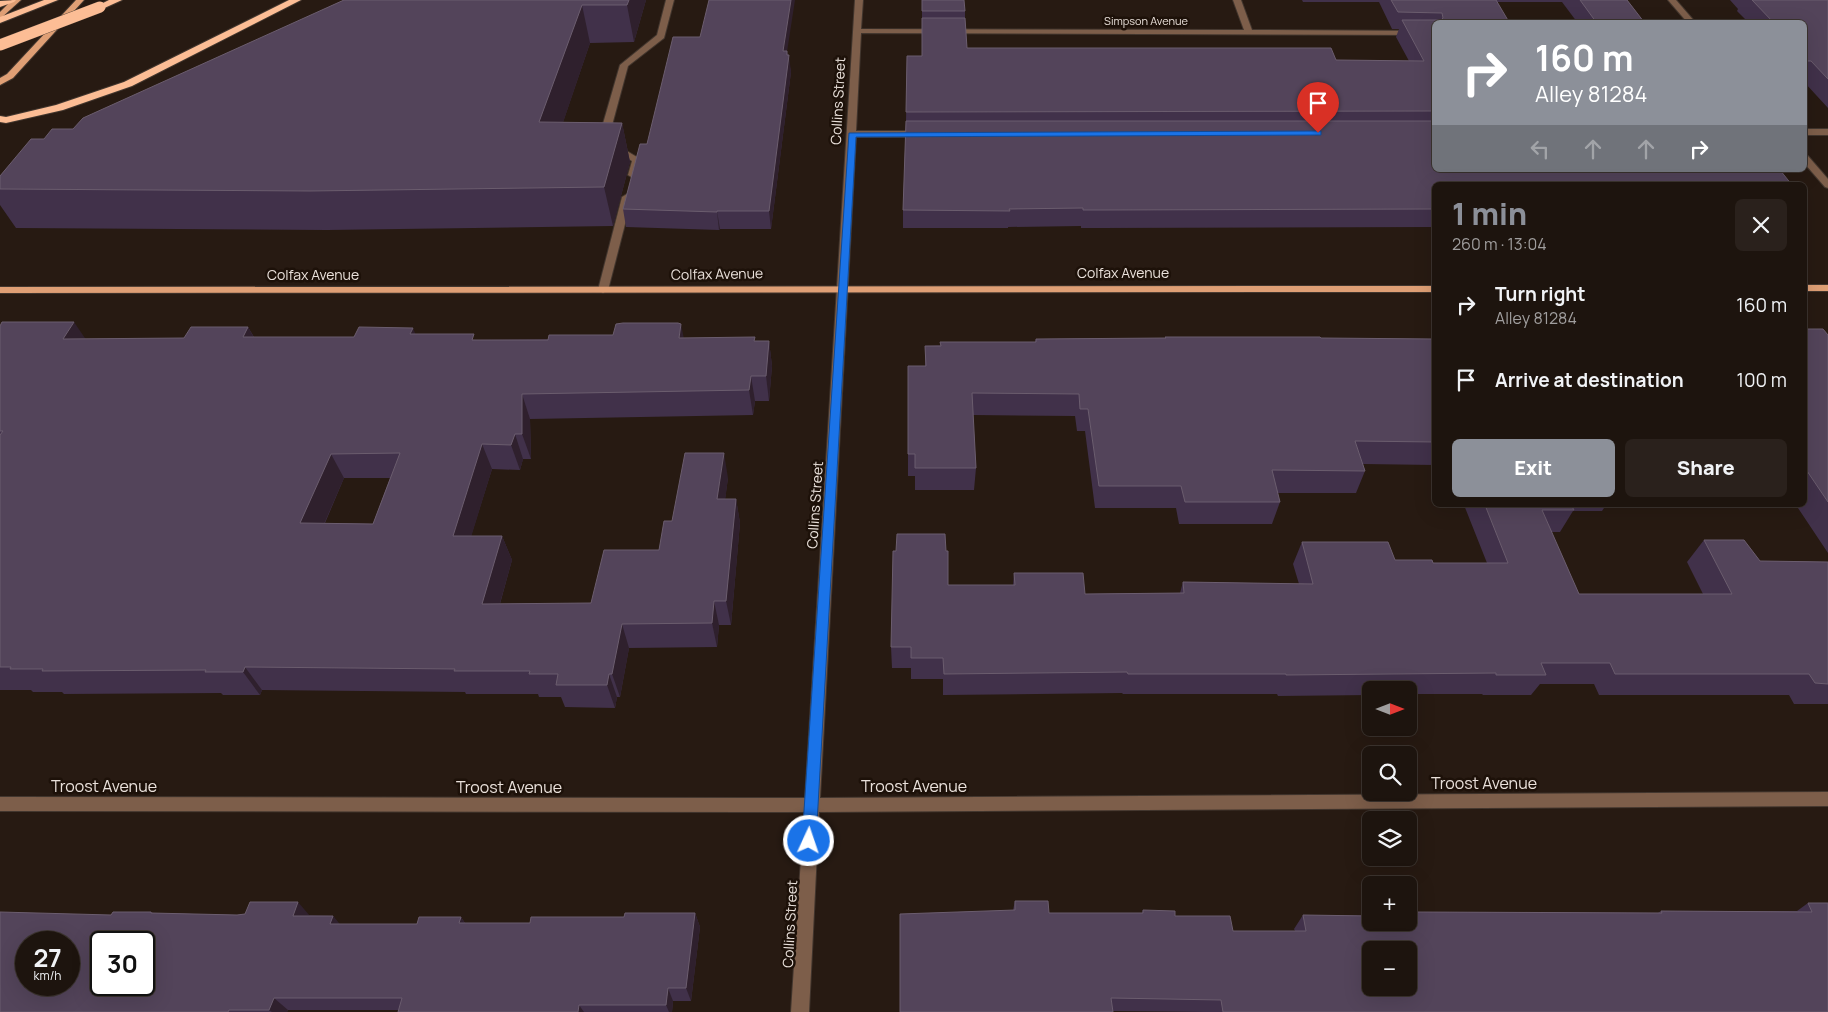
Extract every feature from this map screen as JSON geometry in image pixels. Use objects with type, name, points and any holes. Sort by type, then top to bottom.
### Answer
[{"type":"highway","points":[[0,4],[11,0]]},
{"type":"highway","points":[[0,19],[53,0]]},
{"type":"highway","points":[[0,45],[104,3],[117,0]]},
{"type":"highway","points":[[0,119],[6,120],[59,108],[128,84],[296,0]]},
{"type":"main road","points":[[0,19],[17,0]]},
{"type":"main road","points":[[0,82],[10,76],[80,0]]},
{"type":"main road","points":[[1807,288],[1828,288]]},
{"type":"main road","name":"Colfax Avenue","points":[[0,290],[1432,289]]},
{"type":"street","points":[[603,290],[637,160],[603,141],[624,65],[661,36],[670,0]]},
{"type":"street","name":"Collins Street","points":[[800,1012],[859,0]]},
{"type":"street","points":[[1237,0],[1248,33]]},
{"type":"street","points":[[1672,0],[1689,20]]},
{"type":"street","name":"Simpson Avenue","points":[[857,31],[1432,33]]},
{"type":"street","points":[[1807,132],[1828,132]]},
{"type":"street","points":[[852,134],[931,134]]},
{"type":"street","points":[[1807,160],[1828,186]]},
{"type":"street","name":"Troost Avenue","points":[[0,804],[1828,799]]},
{"type":"building","points":[[344,0],[629,0],[627,5],[582,5],[539,122],[622,123],[604,187],[310,191],[0,189],[0,176],[31,139],[44,139],[52,129],[73,129],[83,118]]},
{"type":"building","points":[[709,0],[791,0],[783,51],[787,51],[787,55],[789,55],[769,211],[717,212],[623,209],[640,144],[647,144],[673,37],[700,37]]},
{"type":"building","points":[[922,0],[964,0],[965,11],[922,11]]},
{"type":"building","points":[[1391,0],[1496,0],[1508,20],[1441,20],[1443,18],[1442,13],[1398,12]]},
{"type":"building","points":[[1580,0],[1627,0],[1642,20],[1595,20]]},
{"type":"building","points":[[1752,0],[1828,0],[1828,79],[1811,61],[1807,60],[1807,20],[1771,20]]},
{"type":"building","points":[[922,18],[965,18],[967,48],[1331,48],[1336,60],[1424,61],[1402,20],[1432,20],[1432,111],[906,112],[907,56],[922,56]]},
{"type":"building","points":[[906,121],[1432,121],[1432,172],[1782,172],[1790,182],[1432,182],[1432,209],[1083,210],[1083,208],[1009,209],[1010,211],[903,210]]},
{"type":"building","points":[[2,322],[74,322],[63,339],[184,338],[191,327],[248,327],[243,337],[354,337],[359,327],[413,328],[410,334],[474,334],[472,340],[548,340],[549,335],[613,335],[616,324],[623,323],[678,323],[681,324],[679,338],[755,337],[754,341],[769,341],[766,376],[751,376],[749,390],[522,394],[522,434],[515,434],[511,445],[482,444],[453,536],[502,536],[482,604],[591,603],[604,550],[659,550],[664,521],[672,521],[685,453],[724,453],[717,499],[736,499],[726,601],[714,601],[712,623],[622,624],[612,674],[609,674],[607,685],[556,685],[558,674],[529,674],[530,671],[245,667],[243,672],[205,672],[206,670],[42,671],[43,669],[10,669],[11,667],[0,667],[0,435],[3,431],[0,431],[0,326]],"holes":[[[400,453],[373,524],[300,523],[331,454]]]},
{"type":"building","points":[[1807,329],[1823,329],[1828,335],[1828,502],[1807,471]]},
{"type":"building","points":[[1320,337],[1432,339],[1432,442],[1355,441],[1365,471],[1272,470],[1280,502],[1185,502],[1181,486],[1099,486],[1088,409],[1080,409],[1079,394],[972,393],[976,468],[915,468],[915,454],[908,454],[908,366],[926,366],[925,346],[941,346],[940,342],[1036,342],[1036,339]]},
{"type":"building","points":[[1486,507],[1572,507],[1574,510],[1542,510],[1579,594],[1732,594],[1704,540],[1744,540],[1760,561],[1828,562],[1828,684],[1815,683],[1809,674],[1615,674],[1610,663],[1541,663],[1546,675],[1496,675],[1496,673],[1128,674],[1127,672],[944,674],[943,658],[911,658],[911,647],[891,647],[893,551],[896,551],[897,534],[945,534],[946,551],[948,551],[948,585],[1015,585],[1014,573],[1083,573],[1085,594],[1184,593],[1183,582],[1313,584],[1302,542],[1388,542],[1395,560],[1432,560],[1433,563],[1508,563]]},
{"type":"building","points":[[1015,901],[1048,901],[1049,913],[1143,913],[1143,910],[1175,911],[1175,916],[1230,916],[1233,931],[1306,931],[1303,915],[1362,916],[1362,931],[1417,931],[1417,912],[1812,912],[1808,903],[1828,903],[1828,1012],[1223,1012],[1221,1000],[1111,998],[1113,1012],[900,1012],[900,914],[1015,910]]},
{"type":"building","points":[[250,902],[298,902],[293,916],[333,916],[330,924],[417,924],[419,917],[461,917],[459,923],[530,923],[531,917],[624,917],[625,913],[695,913],[686,988],[668,988],[666,1005],[579,1005],[578,1012],[398,1012],[402,998],[274,998],[269,1010],[229,1010],[228,1012],[0,1012],[0,912],[111,915],[113,912],[151,912],[245,914]]},
{"type":"route","points":[[809,841],[852,134],[1318,133]]}]
